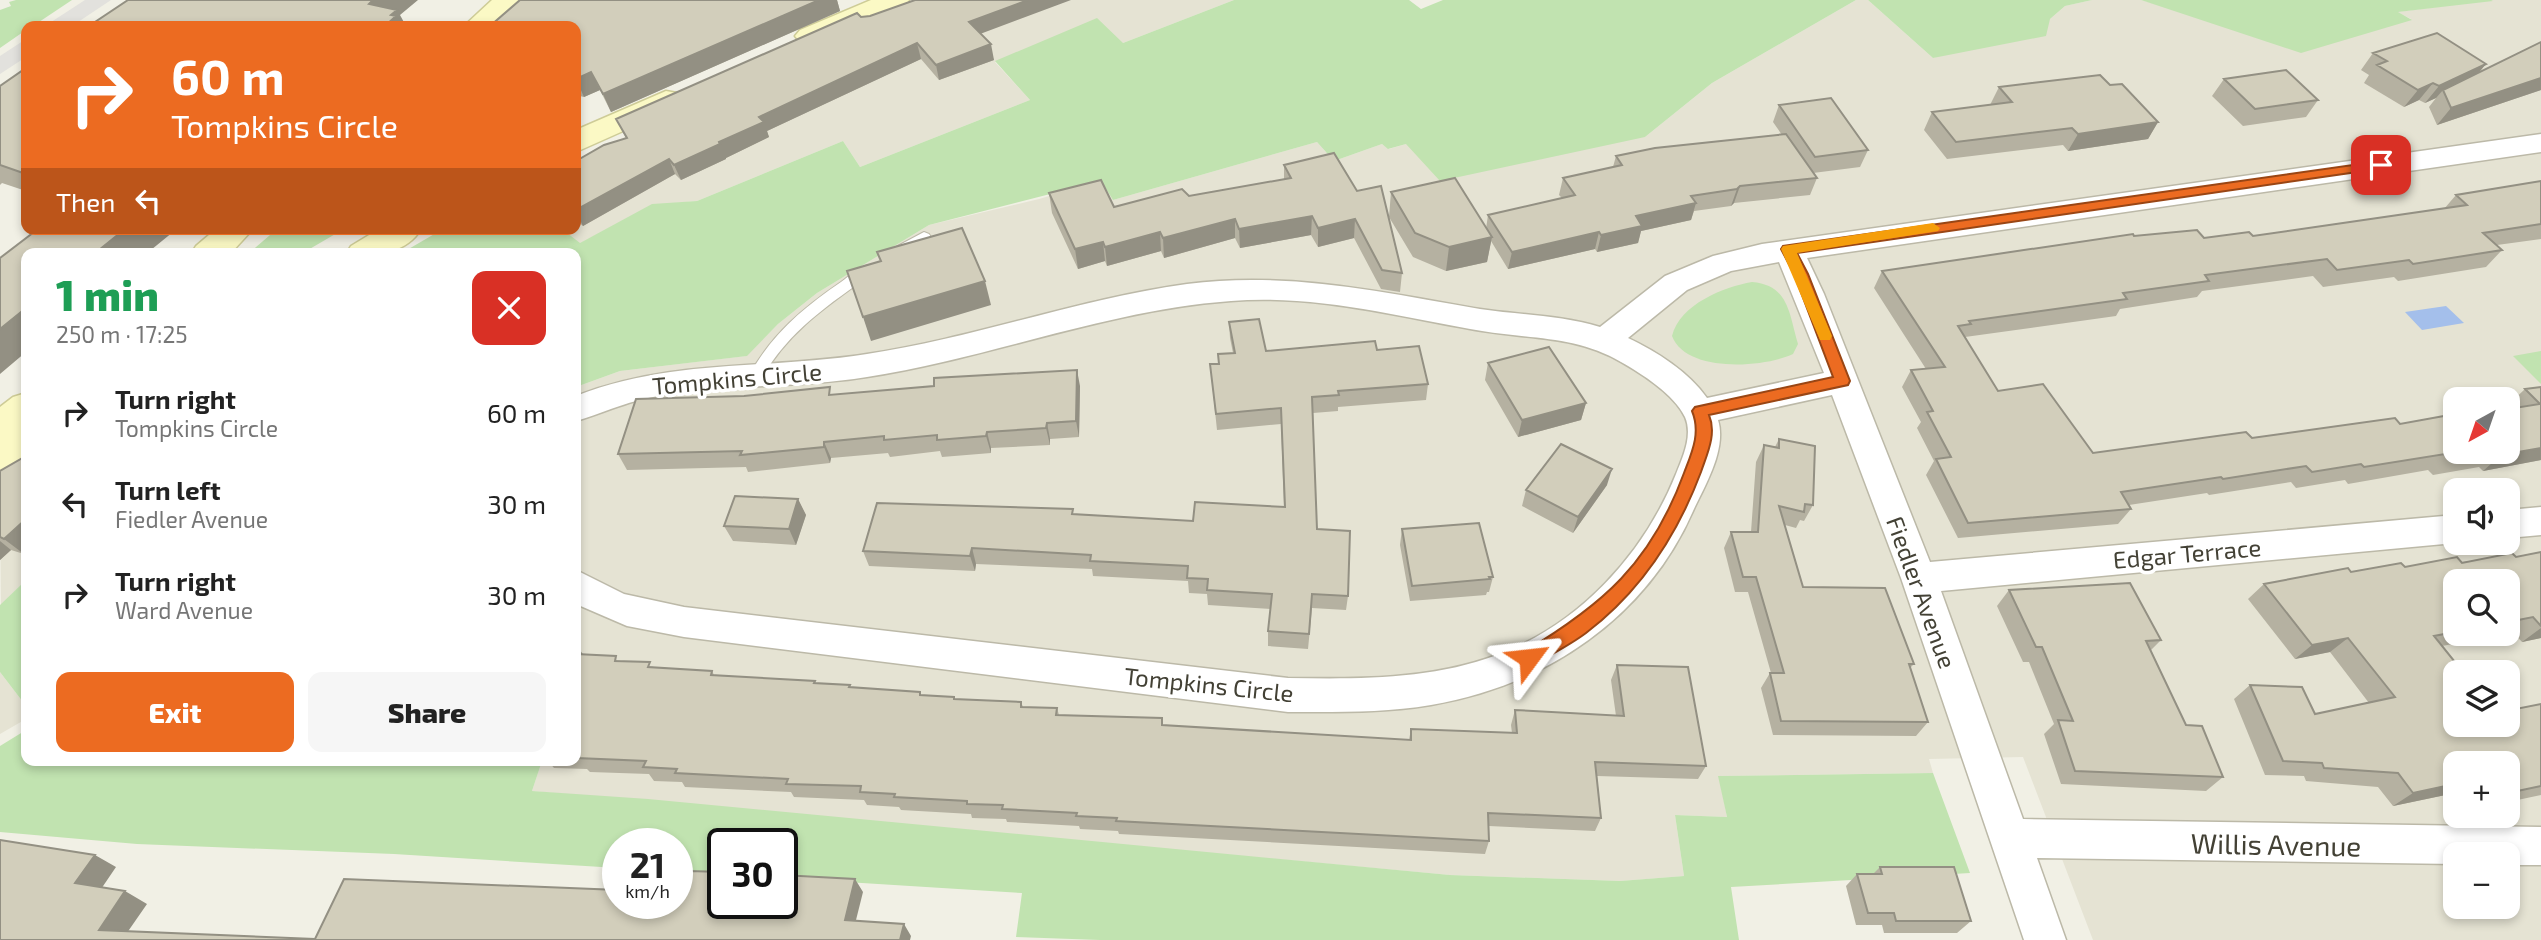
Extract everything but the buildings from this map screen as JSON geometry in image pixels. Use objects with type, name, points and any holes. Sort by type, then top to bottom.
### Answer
[{"type":"main road","points":[[484,21],[509,0]]},
{"type":"main road","points":[[786,46],[895,0]]},
{"type":"main road","points":[[581,140],[696,86]]},
{"type":"main road","points":[[215,248],[230,235]]},
{"type":"main road","points":[[373,248],[395,235]]},
{"type":"main road","points":[[0,428],[21,411]]},
{"type":"main road","points":[[0,457],[21,447]]},
{"type":"street","points":[[1604,340],[1664,291],[1692,274],[1740,258],[2541,143]]},
{"type":"street","name":"Fiedler Avenue","points":[[1788,249],[1801,274],[1919,578],[2045,940]]},
{"type":"street","name":"Tompkins Circle","points":[[581,407],[616,392],[661,381],[859,367],[921,357],[1114,307],[1236,290],[1272,289],[1343,295],[1499,323],[1572,330],[1604,340],[1650,366],[1682,391],[1700,411],[1704,423],[1703,444],[1671,525],[1648,559],[1615,596],[1578,629],[1517,664],[1478,678],[1420,690],[1359,696],[1288,695],[684,622],[649,616],[607,604],[581,588]]},
{"type":"street","points":[[1700,411],[1842,381]]},
{"type":"street","points":[[2520,523],[2541,521]]},
{"type":"street","name":"Edgar Terrace","points":[[1919,578],[2443,530]]},
{"type":"street","name":"Willis Avenue","points":[[2011,838],[2541,846]]},
{"type":"lane","points":[[757,374],[767,352],[794,324],[875,265],[924,237]]},
{"type":"shaded area","points":[[85,0],[111,0],[80,21],[53,21]]},
{"type":"shaded area","points":[[942,0],[1234,0],[1123,43],[995,62],[1030,100],[860,167],[843,141],[697,201],[652,205],[579,244],[569,235],[581,235],[581,161],[625,137]]},
{"type":"shaded area","points":[[1856,0],[1868,0],[1933,58],[2050,19],[2065,6],[2092,0],[2141,0],[2177,10],[2411,19],[2397,12],[2491,0],[2541,0],[2541,940],[2093,940],[2023,757],[1929,759],[1933,773],[1719,776],[1727,817],[1675,815],[1684,876],[1620,881],[1450,875],[532,791],[540,766],[581,766],[581,385],[620,371],[746,356],[778,324],[817,293],[929,225],[1101,181],[1113,200],[1317,142],[1334,161],[1382,144],[1389,149],[1406,144],[1645,137],[1712,83]]},
{"type":"shaded area","points":[[21,42],[21,60],[0,74],[0,56]]},
{"type":"shaded area","points":[[21,486],[21,585],[1,605],[0,498]]},
{"type":"shaded area","points":[[0,672],[21,699],[21,722],[0,734]]},
{"type":"green space","points":[[72,0],[40,21],[21,21],[21,33],[0,48],[0,10],[11,6],[9,2]]},
{"type":"green space","points":[[1234,0],[1409,0],[1421,9],[1443,0],[1856,0],[1712,83],[1645,137],[1440,181],[1406,144],[1388,149],[1382,144],[1334,161],[1317,142],[1113,200],[1101,181],[929,225],[817,293],[778,324],[747,356],[620,371],[581,385],[581,248],[410,248],[433,235],[570,235],[580,243],[652,204],[697,201],[843,141],[860,167],[1030,100],[995,61],[1097,18],[1123,43]]},
{"type":"green space","points":[[1868,0],[2092,0],[2065,6],[2050,19],[2046,36],[1933,58]]},
{"type":"green space","points":[[2141,0],[2493,1],[2398,12],[2412,20],[2301,53]]},
{"type":"green space","points":[[270,235],[334,235],[311,248],[255,248]]},
{"type":"green space","points":[[1752,282],[1774,289],[1786,303],[1798,344],[1793,354],[1763,362],[1726,364],[1709,362],[1680,348],[1672,336],[1684,315],[1693,306],[1716,293]]},
{"type":"green space","points":[[2541,351],[2541,384],[2513,356]]},
{"type":"green space","points":[[21,585],[21,699],[0,672],[0,605]]},
{"type":"green space","points":[[21,733],[21,766],[540,766],[532,791],[648,799],[1450,875],[1620,881],[1684,876],[1675,815],[1727,817],[1718,776],[1933,773],[1970,873],[1731,887],[1739,940],[1100,940],[1016,937],[1022,893],[798,879],[798,828],[707,828],[707,873],[693,872],[693,828],[602,828],[602,867],[394,854],[137,844],[0,832],[0,746]]},
{"type":"water","points":[[2446,306],[2464,323],[2422,330],[2405,312]]},
{"type":"slow traffic","points":[[1825,336],[1801,274],[1788,249],[1933,228]]},
{"type":"route","points":[[1529,658],[1578,629],[1598,613],[1634,578],[1660,542],[1682,502],[1703,444],[1705,434],[1700,411],[1842,381],[1801,274],[1788,249],[2381,165]]}]
